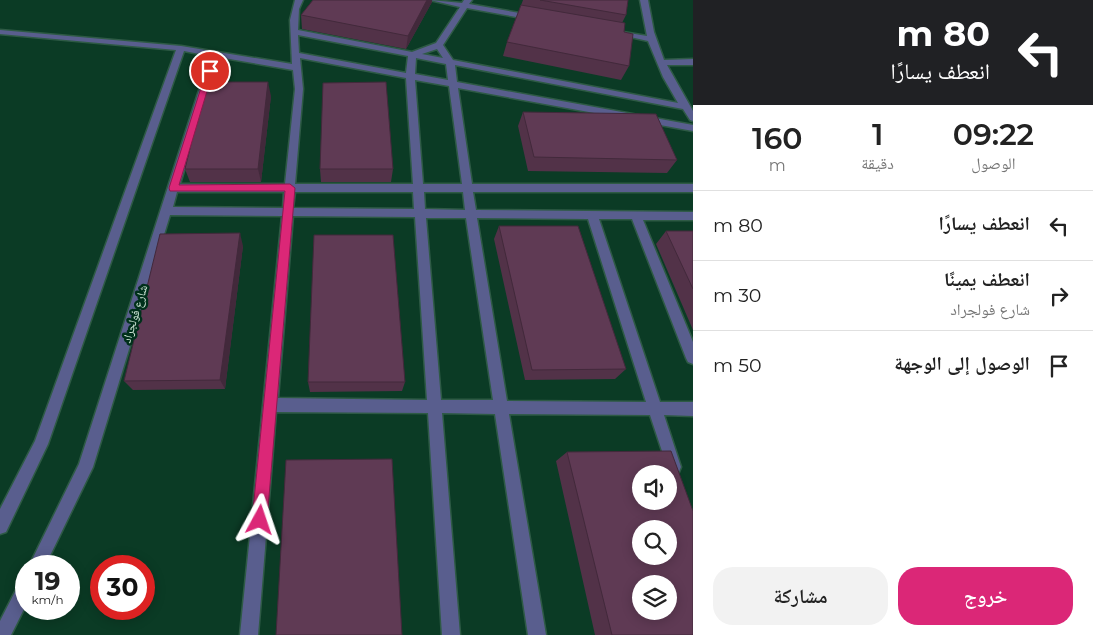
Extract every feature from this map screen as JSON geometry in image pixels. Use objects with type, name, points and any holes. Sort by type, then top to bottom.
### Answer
[{"type":"street","points":[[249,635],[287,212],[300,89],[294,32],[295,7],[299,0]]},
{"type":"street","points":[[434,0],[466,3],[543,20]]},
{"type":"street","points":[[644,0],[652,39],[662,63],[693,118]]},
{"type":"street","points":[[412,55],[439,45],[466,3]]},
{"type":"street","points":[[0,32],[181,48],[298,68]]},
{"type":"street","points":[[294,32],[685,106]]},
{"type":"street","points":[[612,32],[652,39]]},
{"type":"street","points":[[439,45],[450,62],[451,84],[537,635]]},
{"type":"street","points":[[0,526],[14,503],[42,444],[181,48]]},
{"type":"street","name":"شارع فولجراد","points":[[42,555],[86,467],[215,54]]},
{"type":"street","points":[[295,55],[693,128]]},
{"type":"street","points":[[412,55],[410,76],[451,635]]},
{"type":"street","points":[[662,63],[693,62]]},
{"type":"street","points":[[174,188],[693,188]]},
{"type":"street","points":[[166,211],[693,216]]},
{"type":"street","points":[[592,215],[678,480]]},
{"type":"street","points":[[636,216],[693,358]]},
{"type":"street","points":[[270,405],[693,408]]},
{"type":"street","points":[[2,635],[15,610]]},
{"type":"building","points":[[313,0],[427,0],[408,36],[301,15]]},
{"type":"building","points":[[540,0],[628,0],[626,15]]},
{"type":"building","points":[[521,5],[625,23],[624,32],[633,34],[629,66],[507,42]]},
{"type":"building","points":[[206,82],[268,82],[258,169],[185,169]]},
{"type":"building","points":[[386,82],[393,169],[320,169],[323,83]]},
{"type":"building","points":[[523,112],[656,114],[677,160],[534,157]]},
{"type":"building","points":[[499,226],[578,226],[626,369],[532,370]]},
{"type":"building","points":[[666,231],[693,231],[693,289]]},
{"type":"building","points":[[240,233],[220,380],[124,381],[160,234]]},
{"type":"building","points":[[314,235],[393,235],[405,382],[308,382]]},
{"type":"building","points":[[671,451],[676,465],[632,465],[632,510],[677,510],[677,467],[693,511],[693,635],[612,635],[567,452]]},
{"type":"building","points":[[392,459],[402,635],[276,635],[286,460]]},
{"type":"route","points":[[210,71],[174,188],[290,188],[260,520]]}]
